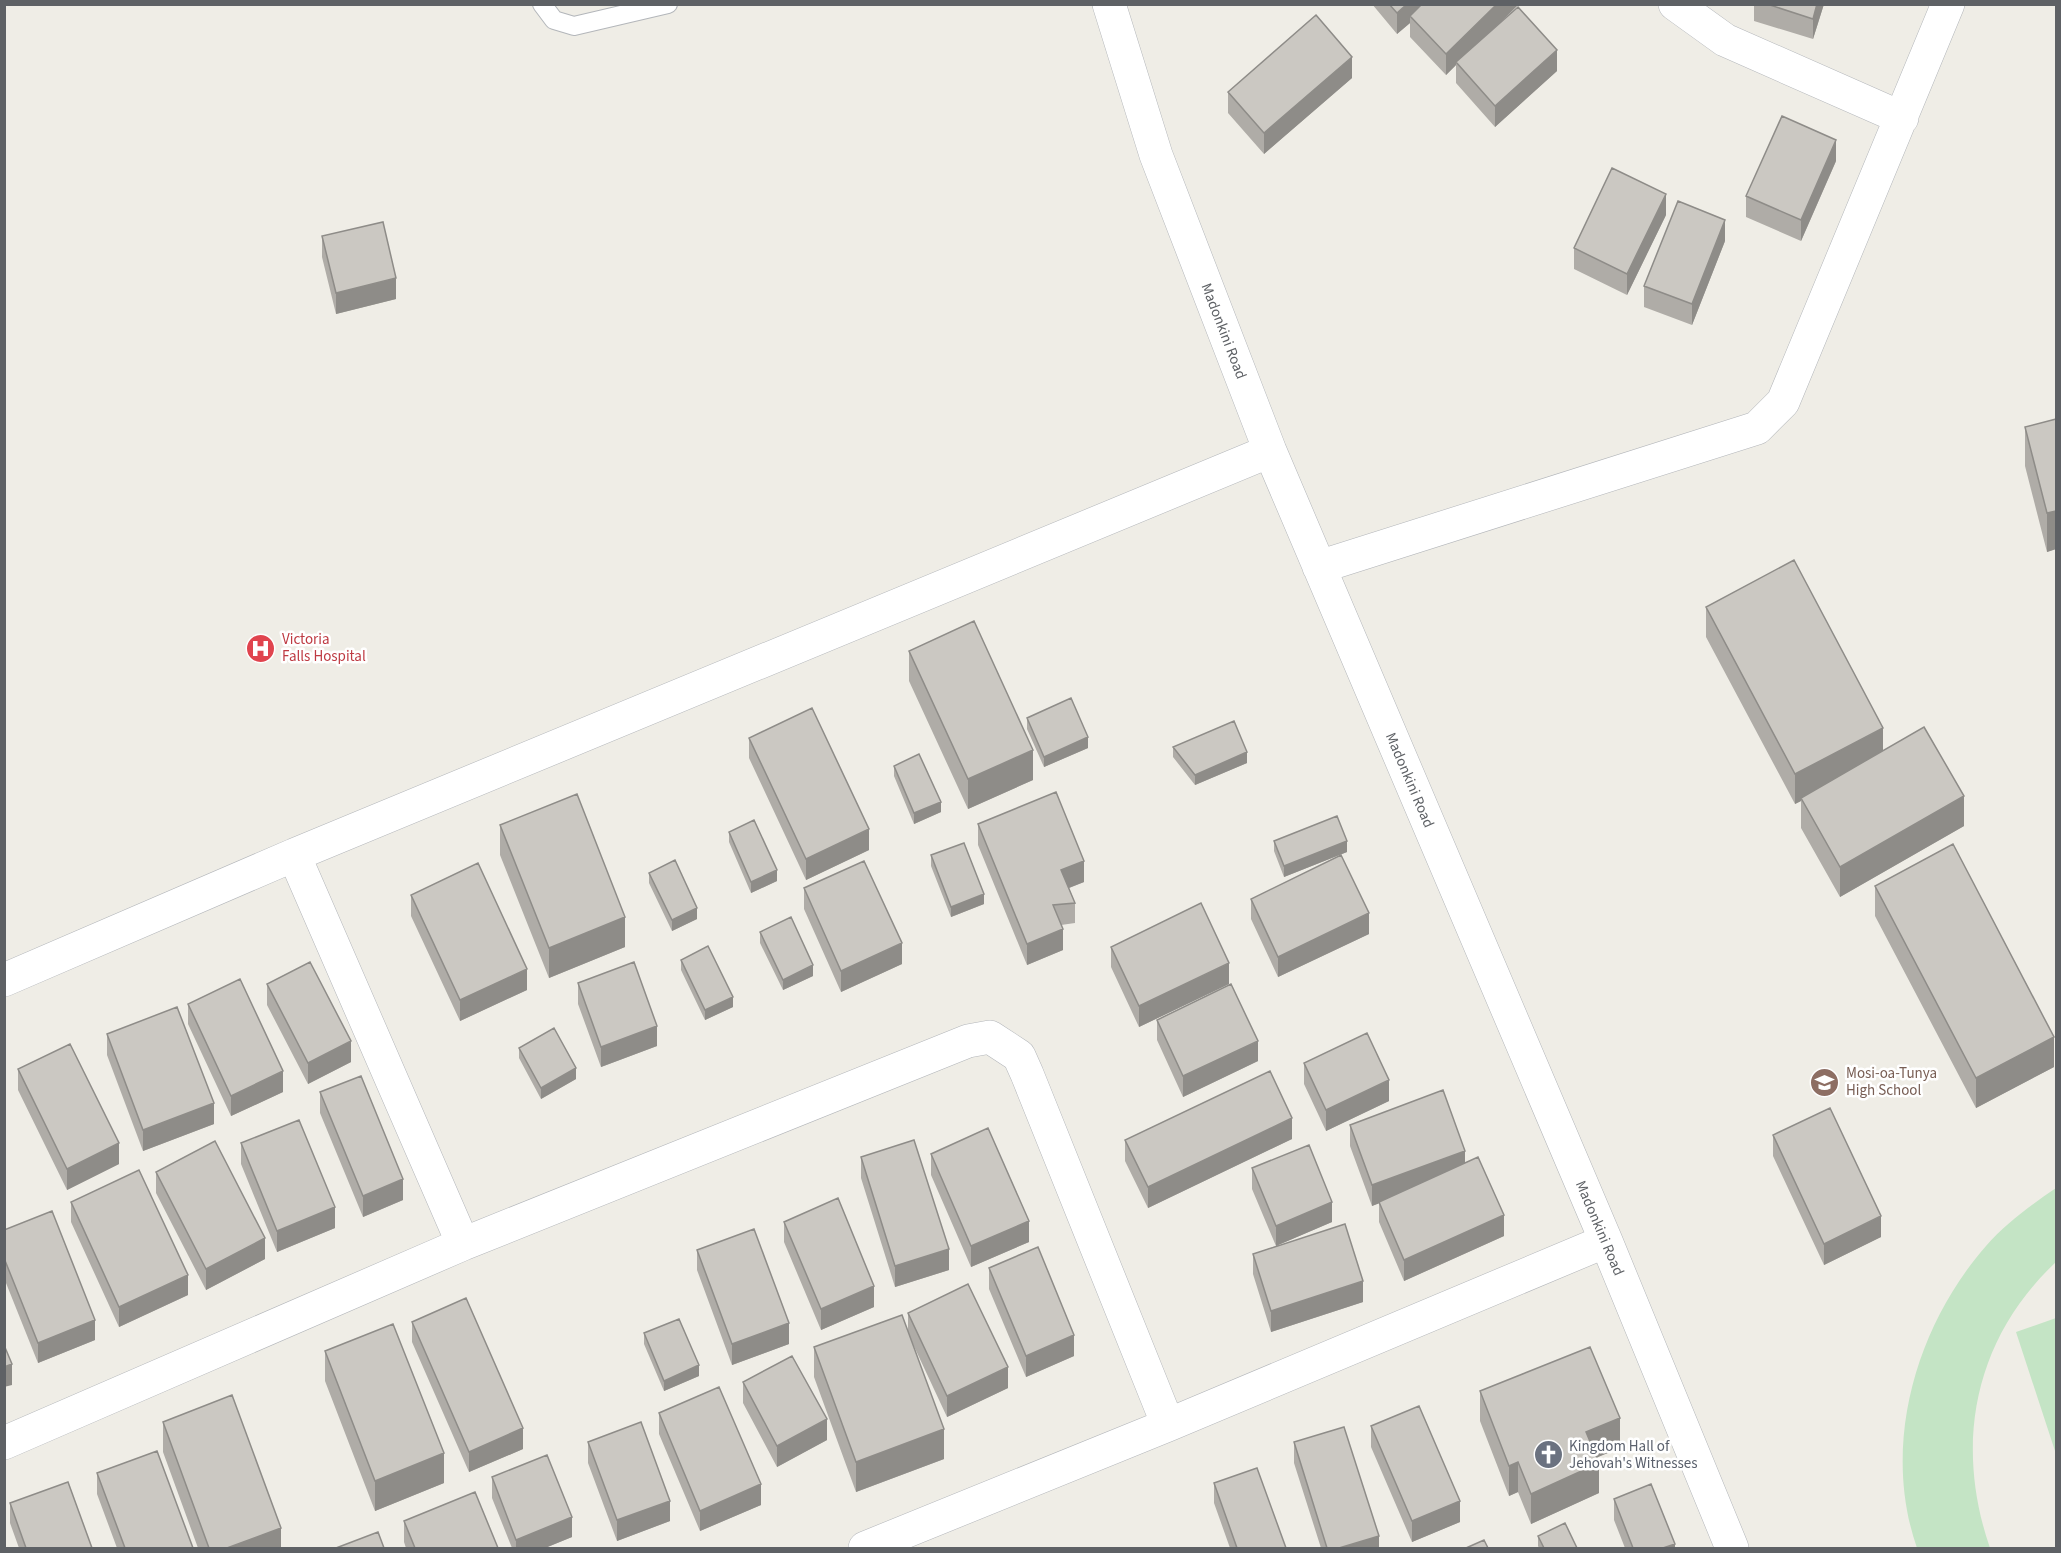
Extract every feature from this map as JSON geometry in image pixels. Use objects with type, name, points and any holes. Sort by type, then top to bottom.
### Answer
[{"type":"street","name":"Madonkini Road","points":[[1109,4],[1156,154],[1270,451],[1606,1241],[1732,1548]]},
{"type":"street","points":[[1675,4],[1725,40],[1902,118]]},
{"type":"street","points":[[1319,567],[1757,428],[1783,402],[1948,4]]},
{"type":"street","points":[[4,980],[294,855],[1270,451]]},
{"type":"street","points":[[294,855],[463,1244]]},
{"type":"street","points":[[4,1443],[463,1244],[968,1041],[990,1037],[1019,1056],[1168,1425]]},
{"type":"street","points":[[865,1548],[1168,1425],[1606,1241]]},
{"type":"lane","points":[[542,4],[554,20],[574,26],[668,4]]},
{"type":"green space","points":[[2056,1188],[2056,1262],[2028,1292],[2006,1325],[1990,1359],[1979,1395],[1973,1432],[1974,1470],[1979,1509],[1990,1548],[1917,1548],[1907,1509],[1903,1469],[1905,1428],[1912,1388],[1924,1350],[1941,1312],[1961,1278],[1986,1246],[2010,1222]]},
{"type":"green space","points":[[2056,1318],[2056,1454],[2016,1332]]},
{"type":"building","points":[[1389,4],[1407,4],[1397,13]]},
{"type":"building","points":[[1422,4],[1497,4],[1446,54],[1410,16]]},
{"type":"building","points":[[1767,4],[1817,4],[1813,19]]},
{"type":"building","points":[[1518,7],[1557,50],[1495,106],[1456,62]]},
{"type":"building","points":[[1316,15],[1352,57],[1264,133],[1228,92]]},
{"type":"building","points":[[1782,116],[1836,140],[1801,220],[1746,196]]},
{"type":"building","points":[[1612,168],[1666,194],[1627,274],[1574,248]]},
{"type":"building","points":[[1678,201],[1725,220],[1692,304],[1644,286]]},
{"type":"building","points":[[383,222],[396,278],[336,293],[322,236]]},
{"type":"building","points":[[2056,419],[2056,511],[2047,513],[2025,427]]},
{"type":"building","points":[[1794,560],[1883,728],[1795,774],[1706,607]]},
{"type":"building","points":[[974,621],[1033,750],[968,779],[909,651]]},
{"type":"building","points":[[1071,698],[1088,737],[1044,757],[1027,718]]},
{"type":"building","points":[[812,708],[869,829],[806,859],[749,738]]},
{"type":"building","points":[[1234,721],[1247,752],[1195,775],[1173,747]]},
{"type":"building","points":[[1924,727],[1964,796],[1840,867],[1801,798]]},
{"type":"building","points":[[919,754],[941,802],[914,813],[894,766]]},
{"type":"building","points":[[1056,792],[1084,861],[1061,870],[1075,903],[1053,905],[1063,929],[1027,944],[978,824]]},
{"type":"building","points":[[577,794],[625,917],[549,948],[500,825]]},
{"type":"building","points":[[1337,816],[1347,841],[1284,866],[1274,841]]},
{"type":"building","points":[[754,820],[777,870],[751,882],[729,832]]},
{"type":"building","points":[[964,843],[984,894],[951,907],[931,855]]},
{"type":"building","points":[[1953,844],[2054,1037],[1976,1078],[1875,886]]},
{"type":"building","points":[[1341,855],[1369,913],[1278,957],[1251,899]]},
{"type":"building","points":[[675,860],[697,908],[672,920],[649,873]]},
{"type":"building","points":[[864,861],[902,943],[841,971],[804,888]]},
{"type":"building","points":[[478,863],[527,969],[460,1000],[411,895]]},
{"type":"building","points":[[1201,903],[1229,963],[1139,1006],[1111,947]]},
{"type":"building","points":[[791,917],[813,965],[783,980],[760,932]]},
{"type":"building","points":[[708,946],[733,997],[705,1010],[681,960]]},
{"type":"building","points":[[310,962],[351,1041],[308,1063],[267,984]]},
{"type":"building","points":[[634,962],[657,1026],[601,1047],[578,983]]},
{"type":"building","points":[[240,979],[283,1071],[231,1096],[188,1004]]},
{"type":"building","points":[[1231,984],[1258,1041],[1183,1076],[1157,1020]]},
{"type":"building","points":[[177,1007],[214,1103],[143,1130],[107,1034]]},
{"type":"building","points":[[554,1028],[576,1068],[541,1088],[519,1048]]},
{"type":"building","points":[[1367,1033],[1389,1080],[1326,1110],[1304,1063]]},
{"type":"building","points":[[70,1044],[119,1143],[67,1169],[18,1069]]},
{"type":"building","points":[[1270,1071],[1292,1118],[1148,1187],[1125,1140]]},
{"type":"building","points":[[361,1076],[403,1179],[363,1196],[320,1092]]},
{"type":"building","points":[[1443,1090],[1465,1151],[1372,1185],[1350,1125]]},
{"type":"building","points":[[1830,1108],[1881,1216],[1824,1244],[1773,1135]]},
{"type":"building","points":[[299,1120],[335,1207],[277,1231],[241,1143]]},
{"type":"building","points":[[988,1128],[1029,1221],[971,1246],[931,1154]]},
{"type":"building","points":[[914,1140],[949,1249],[895,1266],[861,1157]]},
{"type":"building","points":[[215,1141],[265,1238],[206,1269],[156,1172]]},
{"type":"building","points":[[1309,1145],[1332,1202],[1276,1226],[1252,1168]]},
{"type":"building","points":[[1478,1157],[1504,1215],[1404,1260],[1379,1202]]},
{"type":"building","points":[[139,1170],[188,1275],[119,1307],[71,1202]]},
{"type":"building","points":[[838,1198],[874,1286],[821,1309],[784,1222]]},
{"type":"building","points":[[52,1211],[95,1320],[38,1343],[4,1258],[4,1230]]},
{"type":"building","points":[[1345,1224],[1363,1281],[1271,1311],[1253,1254]]},
{"type":"building","points":[[754,1229],[789,1323],[732,1344],[697,1250]]},
{"type":"building","points":[[1038,1247],[1074,1335],[1026,1356],[989,1268]]},
{"type":"building","points":[[968,1284],[1008,1367],[947,1396],[908,1313]]},
{"type":"building","points":[[466,1298],[523,1428],[469,1452],[412,1322]]},
{"type":"building","points":[[902,1315],[944,1429],[856,1462],[814,1347]]},
{"type":"building","points":[[679,1319],[699,1365],[664,1381],[644,1333]]},
{"type":"building","points":[[393,1324],[444,1453],[375,1481],[325,1351]]},
{"type":"building","points":[[4,1345],[12,1364],[4,1367]]},
{"type":"building","name":"Kingdom Hall of Jehovah's Witnesses","points":[[1590,1347],[1620,1418],[1586,1432],[1599,1463],[1531,1494],[1518,1462],[1509,1466],[1480,1391]]},
{"type":"building","points":[[792,1356],[827,1419],[777,1446],[743,1382]]},
{"type":"building","points":[[719,1387],[761,1484],[700,1511],[659,1413]]},
{"type":"building","points":[[232,1395],[281,1528],[227,1548],[209,1548],[163,1422]]},
{"type":"building","points":[[1419,1406],[1460,1501],[1412,1521],[1371,1426]]},
{"type":"building","points":[[641,1422],[670,1501],[617,1520],[588,1442]]},
{"type":"building","points":[[1344,1427],[1379,1536],[1339,1548],[1327,1548],[1294,1442]]},
{"type":"building","points":[[157,1451],[193,1548],[125,1548],[97,1473]]},
{"type":"building","points":[[547,1455],[572,1517],[516,1540],[492,1477]]},
{"type":"building","points":[[1257,1468],[1286,1548],[1237,1548],[1214,1483]]},
{"type":"building","points":[[68,1482],[92,1548],[26,1548],[10,1503]]},
{"type":"building","points":[[1651,1484],[1675,1544],[1663,1548],[1633,1548],[1614,1499]]},
{"type":"building","points":[[475,1492],[498,1548],[415,1548],[404,1521]]},
{"type":"building","points":[[1565,1523],[1577,1548],[1544,1548],[1538,1536]]},
{"type":"building","points":[[378,1532],[384,1548],[336,1548]]},
{"type":"building","points":[[1484,1540],[1488,1548],[1466,1548]]},
{"type":"place","name":"Victoria Falls Hospital","points":[[261,648]]},
{"type":"place","name":"Mosi-oa-Tunya High School","points":[[1825,1082]]},
{"type":"place","name":"Kingdom Hall of Jehovah's Witnesses","points":[[1548,1455]]}]
